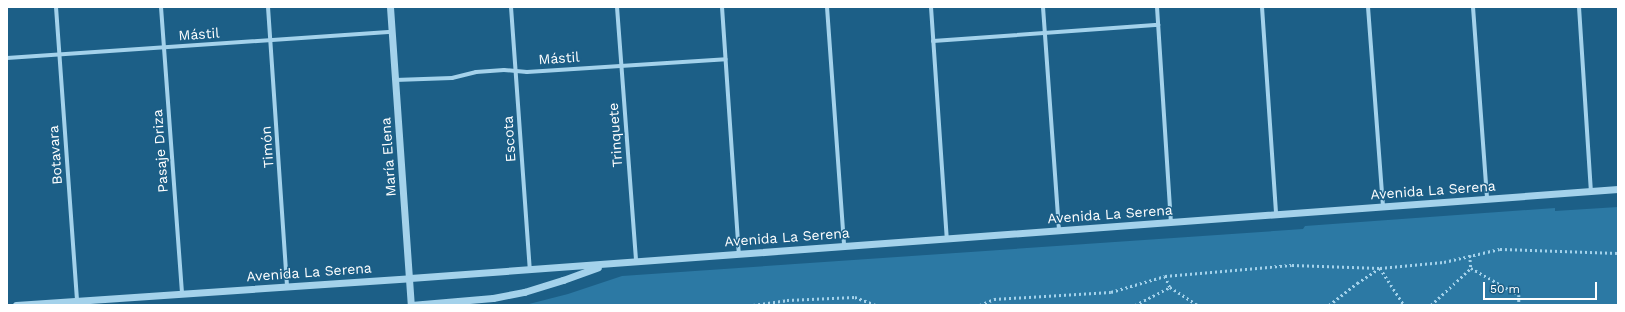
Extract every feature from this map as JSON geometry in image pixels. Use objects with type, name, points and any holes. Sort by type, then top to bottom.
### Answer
[{"type":"street","name":"Botavara","points":[[56,7],[77,301]]},
{"type":"street","name":"Pasaje Driza","points":[[161,7],[182,294]]},
{"type":"street","name":"Timón","points":[[268,7],[287,286]]},
{"type":"street","name":"María Elena","points":[[390,7],[411,305]]},
{"type":"street","name":"Escota","points":[[511,7],[530,270]]},
{"type":"street","name":"Trinquete","points":[[617,7],[636,262]]},
{"type":"street","points":[[722,7],[739,254]]},
{"type":"street","points":[[827,7],[844,246]]},
{"type":"street","points":[[931,7],[946,239]]},
{"type":"street","points":[[1043,7],[1059,230]]},
{"type":"street","points":[[1157,7],[1172,222]]},
{"type":"street","points":[[1262,7],[1276,214]]},
{"type":"street","points":[[1368,7],[1383,206]]},
{"type":"street","points":[[1473,7],[1487,199]]},
{"type":"street","points":[[1578,7],[1591,191]]},
{"type":"street","points":[[933,41],[1158,25]]},
{"type":"street","name":"Mástil","points":[[7,58],[392,32]]},
{"type":"street","name":"Mástil","points":[[395,80],[452,78],[476,72],[516,71],[726,58]]},
{"type":"street","name":"Avenida La Serena","points":[[16,305],[530,270],[1618,189]]},
{"type":"street","name":"Avenida La Serena","points":[[411,305],[492,298],[524,292],[563,280],[604,264]]},
{"type":"path","points":[[980,305],[994,299],[1111,292],[1165,276],[1292,265],[1380,268],[1444,262],[1500,249],[1618,253]]},
{"type":"path","points":[[1470,256],[1471,268]]},
{"type":"path","points":[[1329,305],[1357,283],[1380,268]]},
{"type":"path","points":[[1380,268],[1404,305]]},
{"type":"path","points":[[1431,305],[1471,268]]},
{"type":"path","points":[[1471,268],[1519,295],[1519,305]]},
{"type":"path","points":[[1165,276],[1170,287],[1198,305]]},
{"type":"path","points":[[1134,305],[1170,287]]},
{"type":"path","points":[[753,305],[787,300],[855,297],[876,305]]},
{"type":"shaded area","points":[[1618,207],[1618,305],[525,305],[568,294],[622,276],[1303,229],[1305,226],[1555,208],[1555,211]]}]
